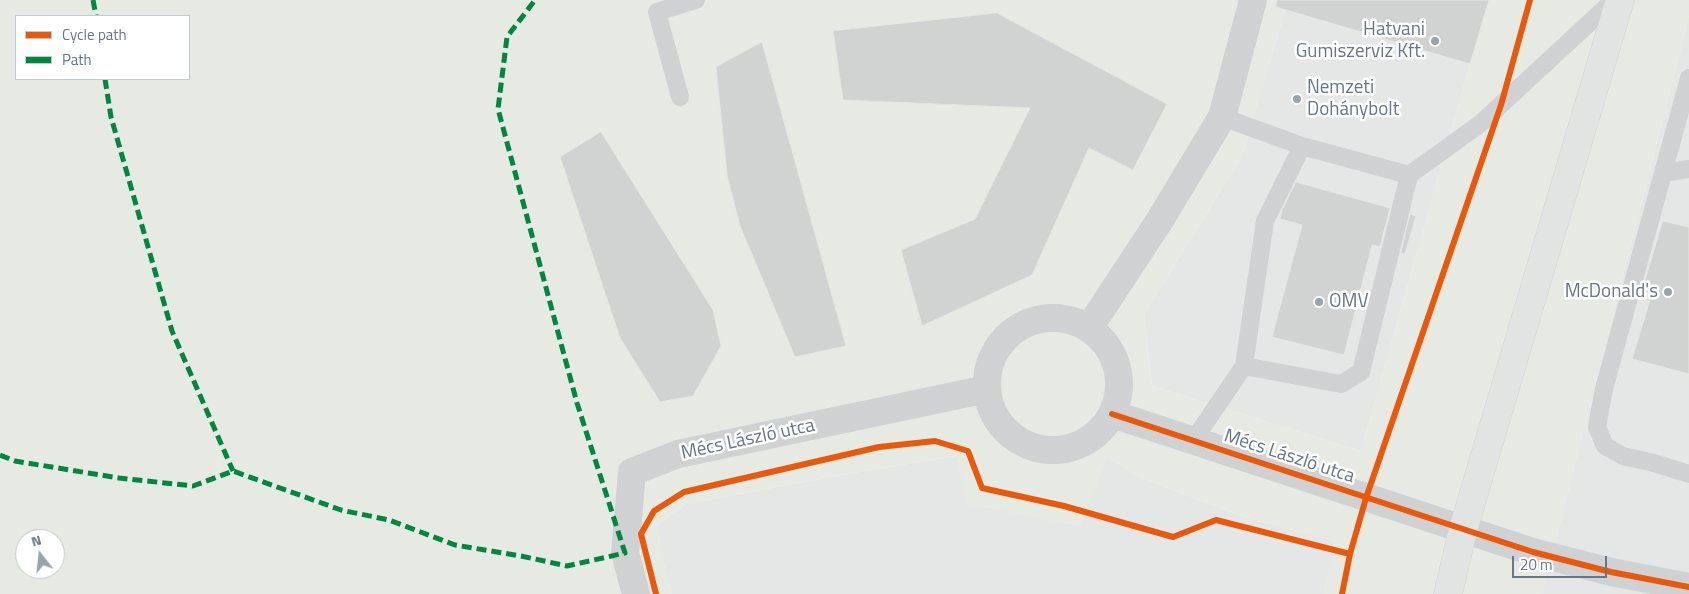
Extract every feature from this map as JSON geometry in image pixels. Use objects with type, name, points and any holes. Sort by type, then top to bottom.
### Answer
[{"type":"main road","points":[[1448,594],[1463,530],[1620,0]]},
{"type":"street","points":[[1090,328],[1160,220],[1222,117],[1253,0]]},
{"type":"street","points":[[1058,318],[1074,321],[1090,328],[1102,339],[1112,353],[1118,368],[1119,385],[1117,401],[1112,414],[1098,432],[1080,444],[1066,449],[1050,450],[1022,443],[1000,423],[992,410],[987,389],[989,367],[998,346],[1014,330],[1035,320],[1058,318]]},
{"type":"street","name":"Mécs László utca","points":[[636,594],[625,553],[632,472],[678,454],[987,389]]},
{"type":"street","name":"Mécs László utca","points":[[1112,414],[1533,552],[1611,572],[1689,587]]},
{"type":"lane","points":[[680,97],[658,12],[696,0]]},
{"type":"lane","points":[[1244,366],[1341,384],[1361,372],[1409,175],[1480,124],[1614,0]]},
{"type":"lane","points":[[1689,78],[1604,389],[1597,427],[1605,446],[1623,456],[1689,474]]},
{"type":"lane","points":[[1222,117],[1302,146],[1409,175]]},
{"type":"lane","points":[[1193,441],[1244,366],[1265,221],[1302,146]]},
{"type":"lane","points":[[1663,173],[1689,169]]},
{"type":"shaded area","points":[[0,0],[1288,0],[1242,156],[1144,314],[1152,386],[1361,451],[1488,0],[1689,0],[1689,15],[1542,594],[1323,594],[1336,542],[1242,516],[1139,477],[1107,457],[1081,527],[967,504],[956,456],[686,504],[657,525],[665,569],[672,594],[0,594]]},
{"type":"shaded area","points":[[1288,0],[1488,0],[1361,451],[1152,386],[1144,314],[1242,156]]},
{"type":"shaded area","points":[[1689,15],[1689,594],[1542,594]]},
{"type":"shaded area","points":[[956,456],[1107,457],[1139,477],[1242,516],[1337,542],[1323,594],[672,594],[665,569],[657,525],[686,504]]},
{"type":"building","name":"Hatvani Gumiszerviz Kft.","points":[[1277,0],[1489,0],[1470,64],[1276,7]]},
{"type":"building","points":[[997,13],[1167,104],[1133,170],[1089,148],[1032,275],[922,326],[901,250],[975,219],[1030,108],[843,100],[833,31]]},
{"type":"building","points":[[762,42],[846,346],[795,357],[740,226],[727,175],[716,67]]},
{"type":"building","points":[[601,132],[713,310],[721,346],[693,396],[660,402],[620,338],[560,157]]},
{"type":"building","points":[[1296,182],[1390,208],[1380,247],[1372,245],[1344,355],[1272,337],[1302,225],[1280,219],[1282,210]]},
{"type":"building","points":[[1410,214],[1416,216],[1405,254],[1401,253]]},
{"type":"building","name":"McDonald's","points":[[1663,221],[1689,227],[1689,374],[1632,359],[1652,293],[1642,291]]},
{"type":"marked path","points":[[93,0],[96,15]]},
{"type":"marked path","points":[[0,455],[15,461],[119,478],[193,486],[233,471],[341,510],[389,520],[455,545],[567,566],[625,553],[577,403],[498,109],[507,37],[535,0]]},
{"type":"marked path","points":[[105,80],[111,117],[172,331],[233,471]]},
{"type":"cycle path","points":[[1342,594],[1350,554],[1366,498],[1501,105],[1530,0]]},
{"type":"cycle path","points":[[1112,414],[1533,552],[1611,572],[1689,587]]},
{"type":"cycle path","points":[[656,594],[641,534],[654,511],[684,492],[879,447],[935,441],[968,451],[982,488],[1064,506],[1173,537],[1216,520],[1350,554]]},
{"type":"place","name":"Hatvani Gumiszerviz Kft.","points":[[1435,41]]},
{"type":"place","name":"Nemzeti Dohánybolt","points":[[1297,99]]},
{"type":"place","name":"McDonald's","points":[[1668,292]]},
{"type":"place","name":"OMV","points":[[1319,302]]}]
